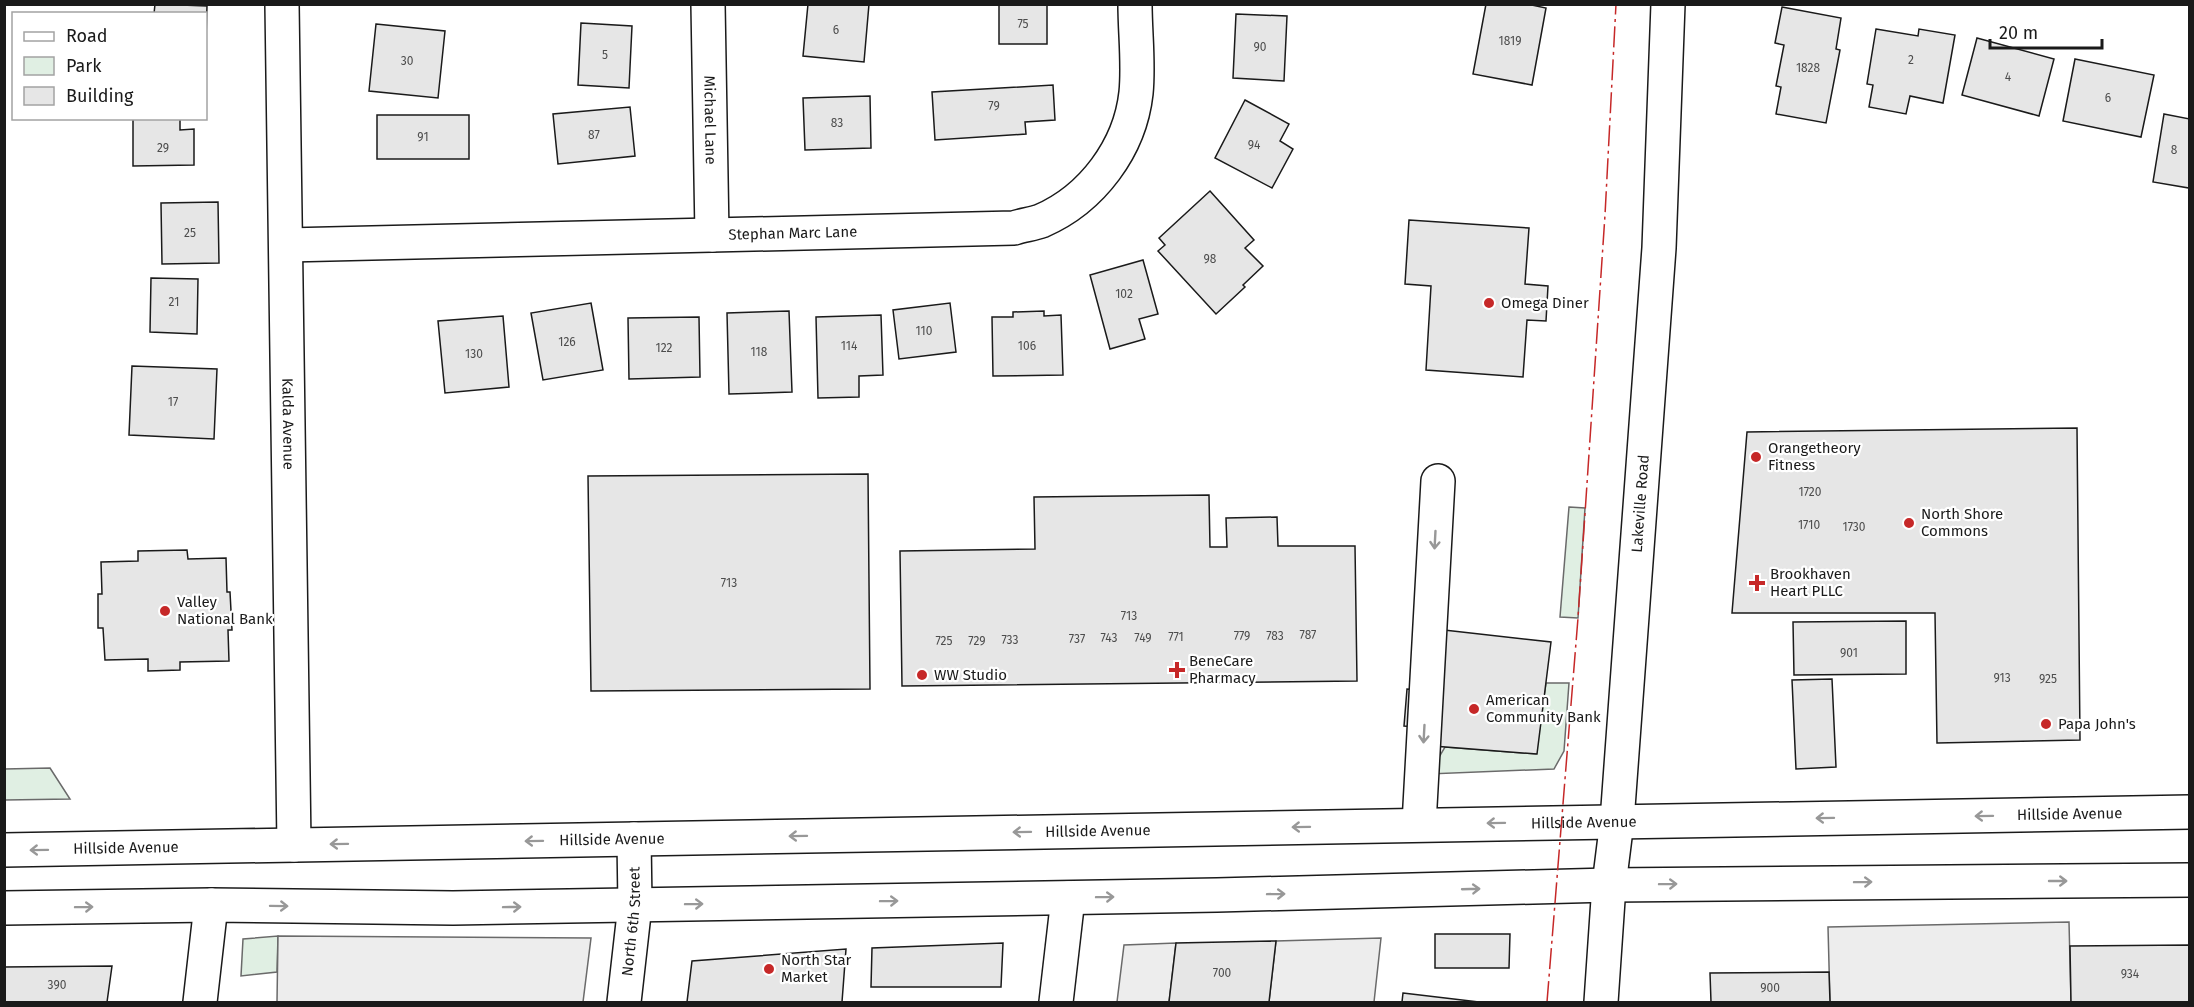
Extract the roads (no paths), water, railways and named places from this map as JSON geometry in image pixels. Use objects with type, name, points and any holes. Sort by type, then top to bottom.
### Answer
[{"type":"main road","name":"Kalda Avenue","points":[[282,4],[294,845]]},
{"type":"main road","name":"Michael Lane","points":[[708,4],[712,235]]},
{"type":"main road","name":"Stephan Marc Lane","points":[[287,244],[1014,228],[1041,221],[1084,195],[1114,158],[1127,133],[1136,93],[1135,4]]},
{"type":"main road","name":"Lakeville Road","points":[[1601,1002],[1609,885],[1617,821],[1659,248],[1668,4]]},
{"type":"main road","points":[[1419,824],[1438,481]]},
{"type":"main road","name":"Hillside Avenue","points":[[4,850],[2190,812]]},
{"type":"main road","name":"North 6th Street","points":[[624,1002],[635,905],[634,839]]},
{"type":"main road","points":[[4,908],[211,905],[453,908],[1068,898],[1609,885],[2190,880]]},
{"type":"main road","points":[[1056,1002],[1068,898]]},
{"type":"main road","points":[[200,1002],[211,905]]},
{"type":"place","name":"Omega Diner","points":[[1489,303]]},
{"type":"place","name":"Orangetheory Fitness","points":[[1756,457]]},
{"type":"place","name":"North Shore Commons","points":[[1909,523]]},
{"type":"place","name":"Brookhaven Heart PLLC","points":[[1757,583]]},
{"type":"place","name":"Valley National Bank","points":[[165,611]]},
{"type":"place","name":"BeneCare Pharmacy","points":[[1177,670]]},
{"type":"place","name":"WW Studio","points":[[922,675]]},
{"type":"place","name":"American Community Bank","points":[[1474,709]]},
{"type":"place","name":"Papa John's","points":[[2046,724]]},
{"type":"place","name":"North Star Market","points":[[769,969]]}]
